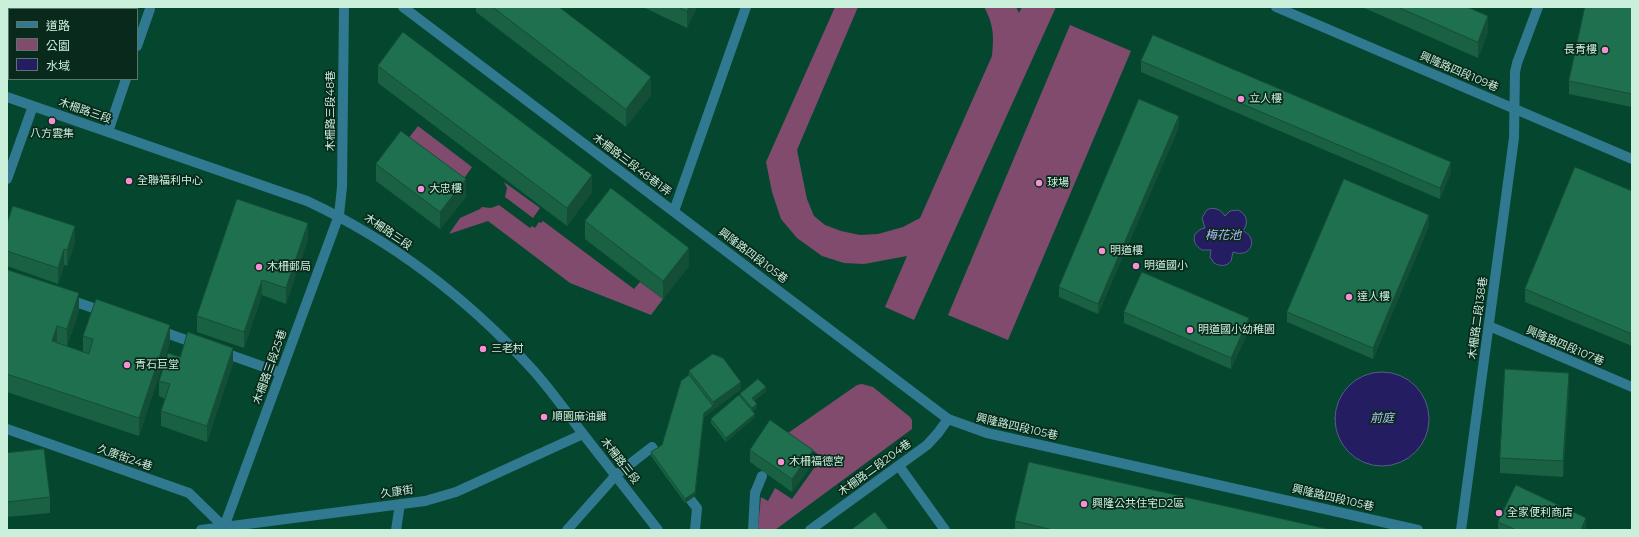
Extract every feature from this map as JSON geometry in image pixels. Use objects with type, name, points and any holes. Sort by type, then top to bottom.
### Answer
[{"type":"street","name":"木柵路三段48巷","points":[[338,215],[342,187],[344,7]]},
{"type":"street","name":"木柵路三段48巷1弄","points":[[404,7],[674,212],[746,7]]},
{"type":"street","name":"興隆路四段109巷","points":[[1276,7],[1632,159]]},
{"type":"street","name":"木柵路二段138巷","points":[[1461,530],[1513,144],[1515,72],[1538,7]]},
{"type":"street","points":[[138,43],[150,10]]},
{"type":"street","points":[[108,132],[126,80]]},
{"type":"street","name":"木柵路三段","points":[[7,97],[300,198],[338,215],[376,237],[459,298],[499,334],[534,371],[658,530]]},
{"type":"street","points":[[7,179],[33,106]]},
{"type":"street","name":"興隆路四段105巷","points":[[674,212],[948,419],[987,433],[1418,530]]},
{"type":"street","name":"木柵路三段25巷","points":[[224,527],[338,215]]},
{"type":"street","points":[[59,296],[118,316]]},
{"type":"street","name":"興隆路四段107巷","points":[[1489,326],[1632,387]]},
{"type":"street","points":[[147,327],[280,373]]},
{"type":"street","name":"木柵路二段204巷","points":[[810,530],[927,446],[948,419]]},
{"type":"street","name":"久康街24巷","points":[[7,429],[189,493],[224,527]]},
{"type":"street","name":"久康街","points":[[201,530],[425,501],[456,492],[584,434]]},
{"type":"street","points":[[567,530],[616,476],[652,447],[666,466]]},
{"type":"street","points":[[899,466],[945,530]]},
{"type":"street","points":[[753,530],[755,493],[762,476]]},
{"type":"street","points":[[674,478],[697,508],[695,530]]},
{"type":"street","points":[[396,530],[400,504]]},
{"type":"green space","points":[[835,7],[858,7],[797,150],[807,199],[814,216],[825,225],[841,231],[860,235],[878,234],[903,227],[920,218],[992,56],[992,31],[990,20],[984,7],[1016,7],[1019,13],[1022,7],[1056,7],[914,320],[885,307],[907,256],[864,264],[844,263],[822,256],[797,238],[781,219],[772,192],[766,162]]},
{"type":"green space","name":"球場","points":[[1070,25],[1131,51],[1008,340],[948,315]]},
{"type":"green space","points":[[418,126],[472,167],[463,180],[408,139]]},
{"type":"green space","points":[[504,182],[540,208],[533,218],[505,197],[507,188]]},
{"type":"green space","points":[[499,205],[530,228],[532,226],[535,228],[539,222],[541,223],[543,221],[634,289],[640,282],[663,299],[651,315],[570,283],[488,221],[449,234],[460,218],[482,207],[491,208]]},
{"type":"green space","points":[[862,384],[873,387],[910,417],[912,420],[912,429],[775,530],[759,530],[761,497],[768,501],[775,488],[792,499],[822,457],[788,433],[857,385]]},
{"type":"water","name":"梅花池","points":[[1214,208],[1222,212],[1225,216],[1230,211],[1238,210],[1245,216],[1246,219],[1246,225],[1243,231],[1251,238],[1251,247],[1244,253],[1233,252],[1231,261],[1226,265],[1214,263],[1210,257],[1211,250],[1202,250],[1194,241],[1195,234],[1201,229],[1205,228],[1202,218],[1209,209]]},
{"type":"water","name":"前庭","points":[[1382,372],[1400,376],[1415,386],[1425,401],[1429,419],[1425,437],[1415,452],[1400,462],[1382,466],[1364,462],[1349,452],[1339,437],[1335,419],[1339,401],[1349,386],[1364,376]]},
{"type":"building","points":[[493,7],[559,7],[651,77],[626,109]]},
{"type":"building","points":[[679,7],[689,7],[687,11]]},
{"type":"building","points":[[1398,7],[1467,7],[1488,16],[1478,42]]},
{"type":"building","name":"長青樓","points":[[1585,7],[1632,7],[1632,94],[1569,81]]},
{"type":"building","points":[[403,32],[592,175],[567,208],[378,66]]},
{"type":"building","name":"立人樓","points":[[1153,35],[1451,162],[1440,188],[1141,61]]},
{"type":"building","name":"明道樓","points":[[1139,99],[1179,116],[1098,304],[1059,287]]},
{"type":"building","points":[[401,131],[466,179],[440,212],[376,164]]},
{"type":"building","points":[[1575,167],[1632,191],[1632,334],[1525,289]]},
{"type":"building","name":"達人樓","points":[[1344,179],[1429,215],[1373,348],[1287,312]]},
{"type":"building","points":[[611,188],[689,248],[663,281],[585,221]]},
{"type":"building","name":"木柵郵局","points":[[237,199],[308,223],[286,288],[262,280],[244,332],[197,316]]},
{"type":"building","points":[[13,206],[75,226],[67,250],[64,249],[58,268],[7,251],[7,224]]},
{"type":"building","name":"青石巨堂","points":[[8,270],[79,293],[67,329],[57,326],[52,341],[89,354],[93,339],[83,336],[96,299],[170,325],[139,418],[7,374]]},
{"type":"building","points":[[1142,272],[1249,318],[1231,358],[1124,312]]},
{"type":"building","points":[[188,332],[233,348],[207,426],[161,411],[170,384],[159,381],[168,353],[180,357]]},
{"type":"building","points":[[713,354],[723,358],[741,382],[713,402],[689,371]]},
{"type":"building","points":[[1505,369],[1569,373],[1563,461],[1500,458]]},
{"type":"building","points":[[689,375],[713,406],[704,413],[695,492],[685,499],[651,452],[662,445],[681,381]]},
{"type":"building","points":[[758,379],[766,387],[752,398],[757,404],[752,408],[740,394]]},
{"type":"building","points":[[739,395],[755,414],[726,438],[711,419]]},
{"type":"building","name":"木柵福德宮","points":[[770,420],[813,450],[792,479],[750,450]]},
{"type":"building","points":[[44,449],[50,497],[7,502],[7,453]]},
{"type":"building","points":[[1029,462],[1332,530],[1053,530],[1015,521]]},
{"type":"building","points":[[1516,485],[1586,518],[1581,530],[1516,530],[1498,522]]},
{"type":"building","points":[[875,512],[889,530],[851,530]]},
{"type":"place","name":"長青樓","points":[[1605,50]]},
{"type":"place","name":"立人樓","points":[[1241,99]]},
{"type":"place","name":"八方雲集","points":[[52,121]]},
{"type":"place","name":"全聯福利中心","points":[[129,181]]},
{"type":"place","name":"球場","points":[[1039,183]]},
{"type":"place","name":"大忠樓","points":[[421,189]]},
{"type":"place","name":"明道樓","points":[[1102,251]]},
{"type":"place","name":"明道國小","points":[[1136,266]]},
{"type":"place","name":"木柵郵局","points":[[259,267]]},
{"type":"place","name":"達人樓","points":[[1349,297]]},
{"type":"place","name":"明道國小幼稚園","points":[[1190,330]]},
{"type":"place","name":"三老村","points":[[483,349]]},
{"type":"place","name":"青石巨堂","points":[[127,365]]},
{"type":"place","name":"順園麻油雞","points":[[544,417]]},
{"type":"place","name":"木柵福德宮","points":[[781,462]]},
{"type":"place","name":"興隆公共住宅D2區","points":[[1084,504]]},
{"type":"place","name":"全家便利商店","points":[[1499,513]]}]
